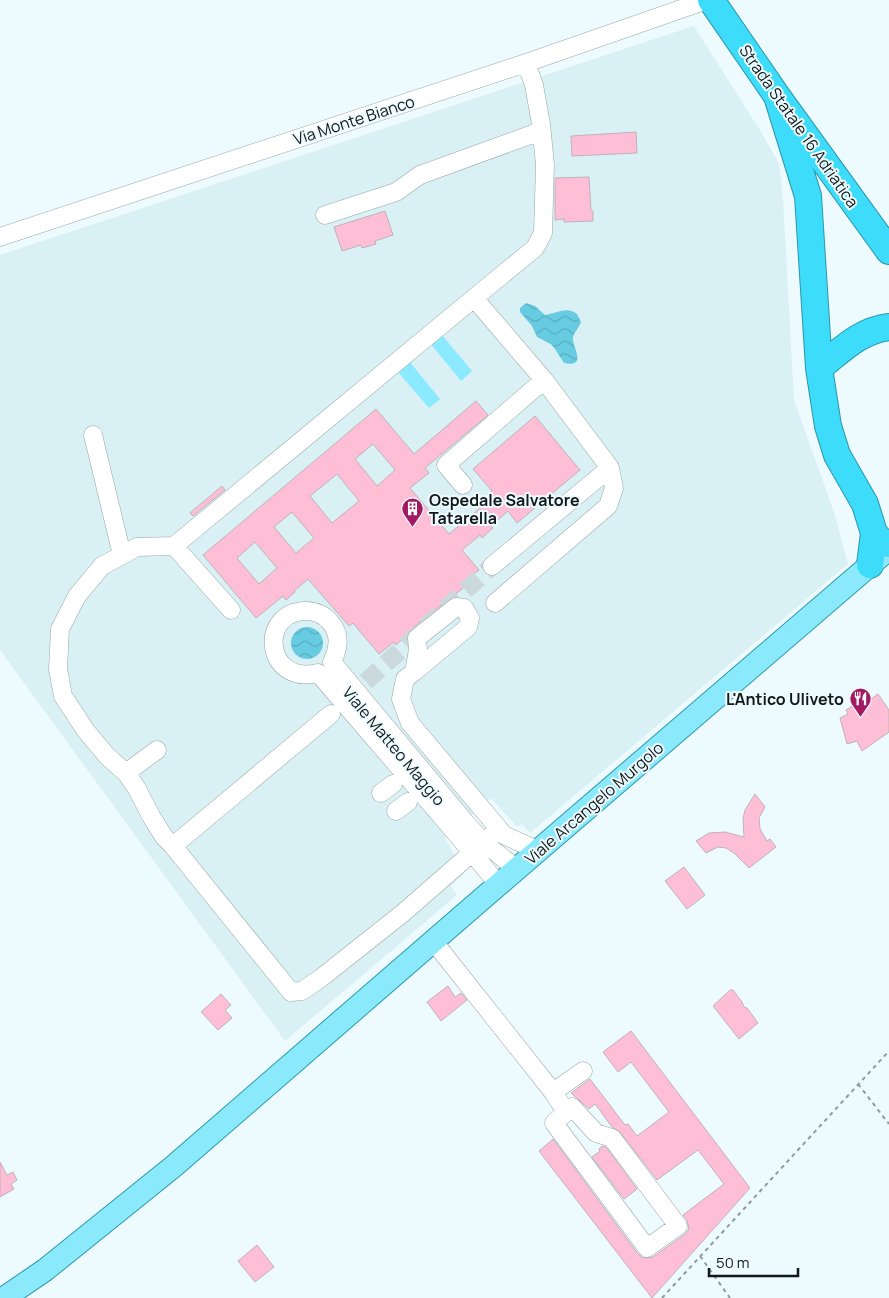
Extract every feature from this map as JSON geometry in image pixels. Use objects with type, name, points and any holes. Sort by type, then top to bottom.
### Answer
[{"type":"highway","name":"Strada Statale 16 Adriatica","points":[[719,5],[777,96],[889,251]]},
{"type":"highway","name":"Strada Statale 16 Adriatica","points":[[719,5],[889,230]]},
{"type":"highway","points":[[777,96],[808,196],[819,368],[828,426],[837,455],[881,531]]},
{"type":"highway","points":[[819,368],[859,336],[875,329],[889,327]]},
{"type":"main road","name":"Viale Arcangelo Murgolo","points":[[4,1298],[45,1270],[166,1173],[434,942],[492,889],[539,851],[881,531]]},
{"type":"street","name":"Via Monte Bianco","points":[[0,237],[526,63],[666,6],[719,5]]},
{"type":"street","points":[[499,829],[475,852],[403,913],[321,978],[302,991],[290,992],[164,837],[126,773],[107,756],[86,731],[64,696],[58,669],[60,629],[77,596],[102,566],[137,547],[174,546],[383,378],[449,323],[474,298],[535,248],[543,233],[545,165],[534,85],[526,63]]},
{"type":"street","points":[[325,215],[396,192],[420,175],[541,131]]},
{"type":"street","points":[[474,298],[544,380],[610,468],[614,488],[608,506],[495,603]]},
{"type":"street","points":[[463,485],[446,465],[544,380]]},
{"type":"street","points":[[92,435],[122,555]]},
{"type":"street","points":[[492,566],[610,468]]},
{"type":"street","points":[[174,546],[231,610]]},
{"type":"street","points":[[492,889],[475,852],[332,662],[337,652],[338,641],[336,630],[330,621],[321,614],[311,611],[289,614],[275,630],[272,641],[274,652],[286,670],[307,676],[318,673],[403,791],[475,852],[517,869]]},
{"type":"street","name":"Viale Matteo Maggio","points":[[328,667],[403,791],[461,826]]},
{"type":"street","points":[[414,672],[405,679],[401,699],[410,723],[504,835],[539,851]]},
{"type":"street","points":[[173,846],[331,714]]},
{"type":"street","points":[[126,773],[157,750]]},
{"type":"street","points":[[434,942],[553,1092],[566,1112]]},
{"type":"street","points":[[553,1092],[583,1071]]},
{"type":"street","points":[[572,1107],[596,1133],[612,1138],[678,1226],[647,1248],[554,1123],[566,1112],[572,1107]]},
{"type":"path","points":[[662,1298],[889,1051]]},
{"type":"path","points":[[858,1084],[889,1124]]},
{"type":"path","points":[[700,1256],[730,1298]]},
{"type":"shaded area","points":[[694,26],[779,163],[783,199],[794,400],[834,512],[848,564],[530,833],[522,824],[517,827],[491,798],[445,838],[465,873],[451,886],[457,895],[285,1041],[0,650],[0,255]]},
{"type":"shaded area","points":[[441,334],[472,371],[461,381],[430,343]]},
{"type":"shaded area","points":[[409,361],[440,399],[429,408],[397,371]]},
{"type":"water","points":[[526,303],[535,306],[545,315],[566,310],[577,314],[581,322],[573,337],[577,355],[576,362],[571,364],[564,363],[551,344],[537,337],[532,326],[520,312],[520,308]]},
{"type":"water","points":[[307,627],[313,628],[318,632],[322,637],[322,649],[318,654],[313,658],[307,659],[301,658],[296,654],[292,649],[291,643],[292,637],[296,632],[301,628]]},
{"type":"building","points":[[636,132],[637,153],[572,156],[571,136]]},
{"type":"building","points":[[589,177],[593,221],[564,222],[564,219],[555,220],[555,178]]},
{"type":"building","points":[[385,211],[393,235],[375,241],[376,244],[362,248],[361,245],[342,251],[334,227]]},
{"type":"building","name":"Ospedale Salvatore Tatarella","points":[[476,401],[488,415],[425,468],[429,473],[410,488],[449,534],[492,498],[489,494],[492,491],[473,469],[535,416],[580,470],[517,523],[508,511],[491,526],[493,528],[482,538],[480,535],[462,550],[479,570],[464,581],[467,585],[410,630],[396,645],[394,642],[379,654],[353,623],[349,626],[308,579],[286,600],[283,596],[256,618],[203,555],[376,409],[414,454]],"holes":[[[373,444],[395,470],[377,486],[355,459]],[[337,474],[359,501],[332,523],[310,496]],[[292,512],[314,538],[296,553],[274,527]],[[255,542],[277,568],[259,584],[237,558]]]},
{"type":"building","points":[[222,486],[225,490],[193,516],[190,513]]},
{"type":"building","points":[[878,694],[889,710],[889,732],[862,751],[857,741],[847,744],[840,718],[848,714],[846,710],[857,703],[860,707]]},
{"type":"building","points":[[755,794],[765,807],[759,818],[760,829],[767,841],[770,839],[776,847],[749,868],[726,848],[718,847],[706,853],[696,841],[709,833],[725,832],[744,837],[743,819],[745,810]]},
{"type":"building","points":[[684,867],[705,895],[687,909],[665,881]]},
{"type":"building","points":[[448,986],[455,997],[461,993],[467,1000],[441,1021],[427,1002]]},
{"type":"building","points":[[730,990],[733,990],[758,1023],[739,1039],[713,1006]]},
{"type":"building","points":[[221,994],[231,1005],[225,1010],[232,1018],[218,1030],[201,1012]]},
{"type":"building","points":[[631,1031],[750,1188],[652,1298],[539,1151],[553,1139],[638,1254],[643,1258],[653,1257],[684,1235],[689,1229],[687,1220],[683,1215],[724,1184],[698,1150],[657,1180],[620,1132],[612,1127],[595,1104],[589,1109],[571,1093],[590,1079],[625,1125],[628,1124],[637,1136],[669,1112],[631,1062],[618,1072],[603,1052]]},
{"type":"building","points":[[602,1146],[606,1147],[637,1189],[624,1199],[592,1157],[600,1151],[599,1149]]},
{"type":"building","points":[[0,1162],[7,1175],[13,1172],[17,1180],[11,1184],[14,1189],[0,1197]]},
{"type":"building","points":[[257,1245],[274,1267],[255,1282],[238,1261]]},
{"type":"tunnel","points":[[346,700],[492,566]]},
{"type":"place","name":"Ospedale Salvatore Tatarella","points":[[413,528]]},
{"type":"place","name":"L'Antico Uliveto","points":[[860,718]]}]
